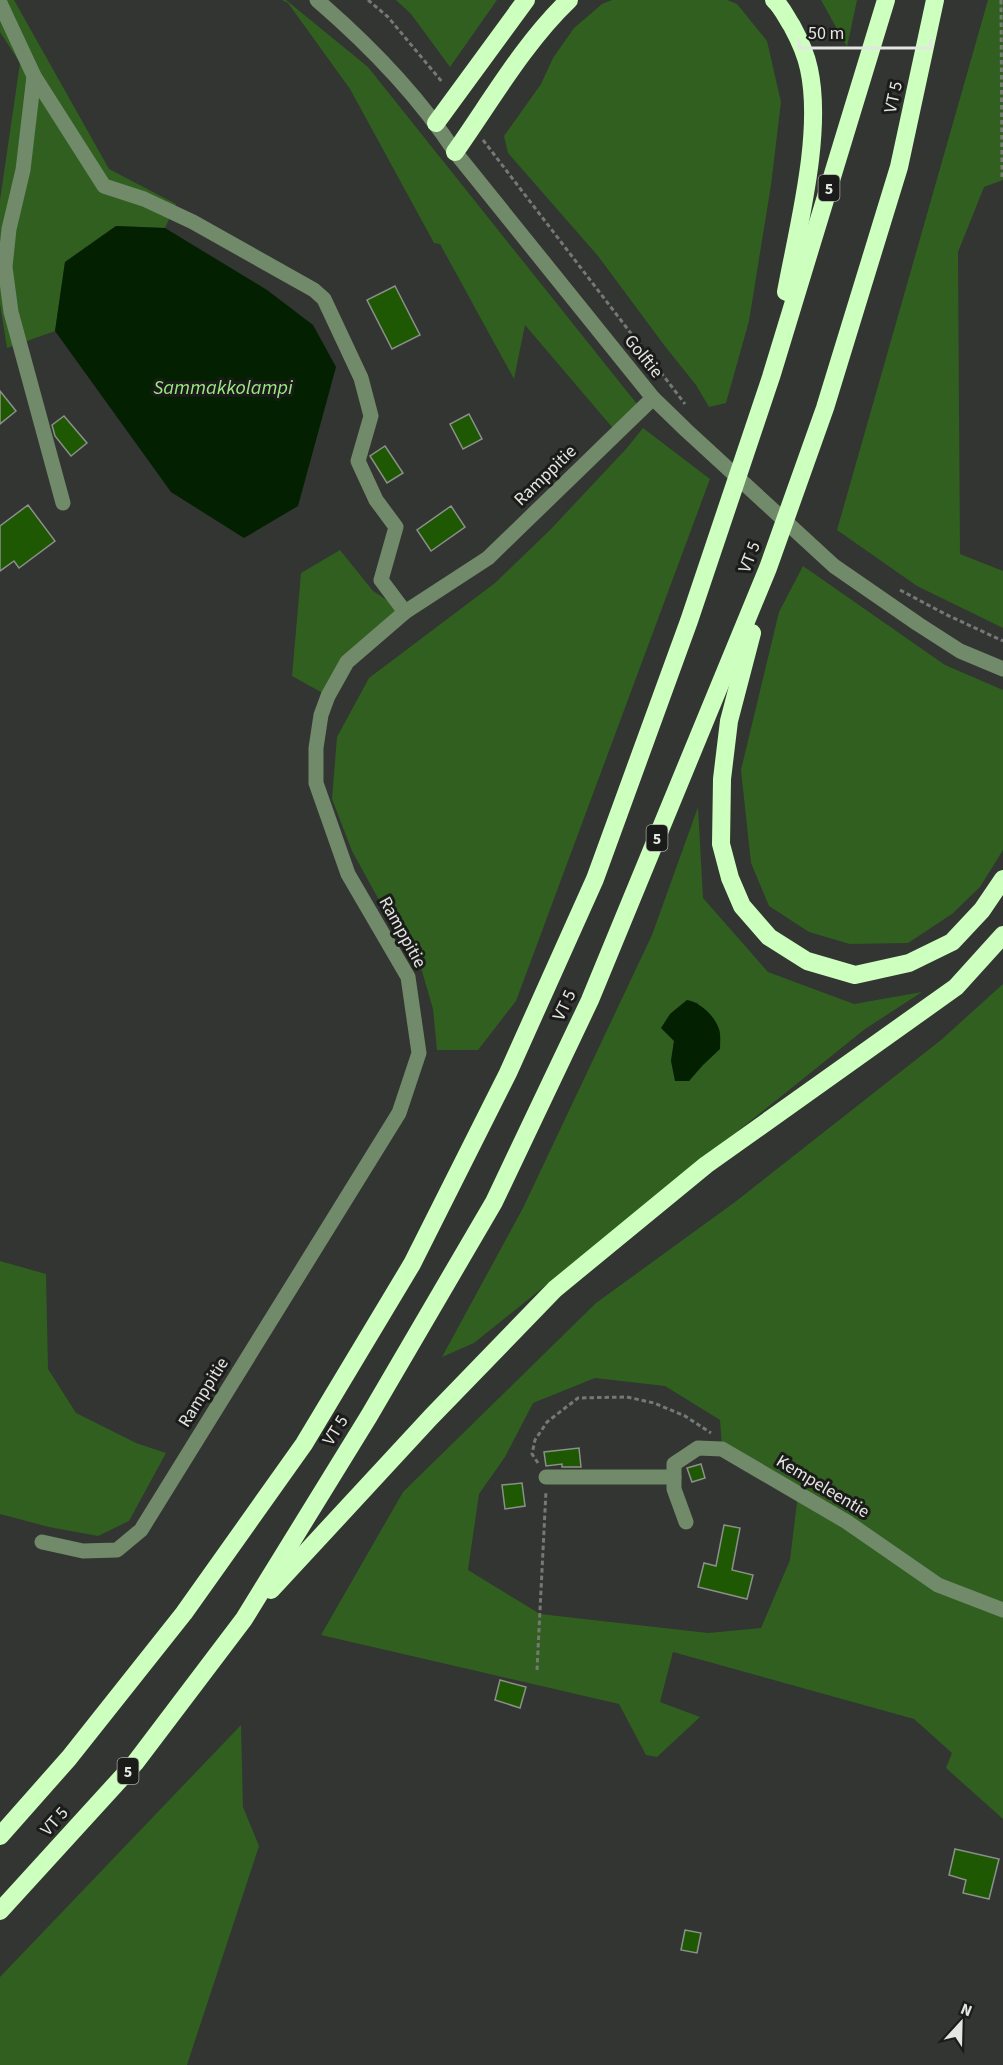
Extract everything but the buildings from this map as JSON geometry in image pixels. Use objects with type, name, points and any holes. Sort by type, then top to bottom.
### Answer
[{"type":"highway","points":[[436,123],[526,0]]},
{"type":"highway","points":[[454,152],[525,51],[554,14],[569,0]]},
{"type":"highway","points":[[771,377],[806,185],[814,116],[809,68],[798,37],[774,0]]},
{"type":"highway","name":"VT 5","points":[[0,1836],[69,1758],[184,1613],[304,1444],[412,1264],[508,1073],[595,879],[689,621],[771,377],[886,0]]},
{"type":"highway","name":"VT 5","points":[[0,1911],[135,1763],[244,1619],[369,1416],[494,1202],[590,1000],[768,568],[825,408],[899,167],[935,0]]},
{"type":"highway","points":[[768,568],[729,721],[722,779],[720,844],[730,878],[742,906],[769,938],[807,961],[855,975],[909,963],[952,942],[981,910],[1003,879]]},
{"type":"highway","points":[[244,1619],[431,1417],[555,1289],[706,1165],[956,987],[1003,935]]},
{"type":"street","name":"Golftie","points":[[317,0],[356,34],[436,123],[454,152],[653,398],[834,566],[960,651],[1003,669]]},
{"type":"street","points":[[0,3],[34,76],[104,186],[144,199],[193,222],[314,290],[324,299],[361,378],[371,416],[358,461],[376,500],[396,527],[381,580],[405,612]]},
{"type":"street","points":[[34,76],[23,170],[9,229],[5,267],[11,312],[63,503]]},
{"type":"street","name":"Ramppitie","points":[[42,1542],[83,1551],[117,1550],[141,1530],[399,1113],[418,1053],[408,977],[348,874],[316,783],[316,748],[321,715],[328,696],[347,662],[405,612],[488,558],[653,398]]},
{"type":"street","name":"Kempeleentie","points":[[674,1477],[674,1464],[698,1448],[722,1449],[847,1522],[938,1585],[1003,1610]]},
{"type":"street","points":[[546,1477],[674,1477],[674,1489],[686,1522]]},
{"type":"path","points":[[368,0],[388,17],[454,97]]},
{"type":"path","points":[[1001,0],[1002,180]]},
{"type":"path","points":[[473,126],[692,413]]},
{"type":"path","points":[[891,585],[1003,641]]},
{"type":"green space","points":[[0,0],[14,0],[109,169],[176,204],[165,228],[116,226],[65,262],[55,331],[7,348],[0,304],[0,200],[20,63],[0,32]]},
{"type":"green space","points":[[282,0],[286,0],[368,67],[641,409],[617,433],[525,325],[514,379],[440,244],[434,243],[350,89],[288,3]]},
{"type":"green space","points":[[396,0],[497,0],[450,67],[411,14]]},
{"type":"green space","points":[[612,0],[727,0],[737,4],[767,41],[781,102],[771,185],[749,321],[726,403],[709,407],[696,385],[598,256],[508,153],[504,136],[541,84],[553,58],[574,28],[602,4]]},
{"type":"green space","points":[[821,0],[857,0],[847,47]]},
{"type":"green space","points":[[988,0],[1003,0],[1003,180],[984,187],[958,252],[960,554],[1003,571],[1003,628],[917,586],[837,530]]},
{"type":"green space","points":[[643,428],[710,479],[516,1001],[478,1050],[437,1050],[433,1009],[422,971],[352,851],[332,799],[337,737],[369,678],[495,583],[550,530]]},
{"type":"green space","points":[[340,550],[373,591],[405,612],[347,662],[328,696],[292,676],[301,573]]},
{"type":"green space","points":[[803,566],[945,665],[1003,690],[1003,850],[980,887],[952,914],[908,943],[850,944],[809,932],[769,906],[751,863],[741,770],[779,612]]},
{"type":"green space","points":[[698,807],[703,898],[768,972],[854,1004],[922,992],[865,1029],[474,1343],[442,1357],[523,1208],[652,935]],"holes":[[[687,1000],[698,1003],[702,1066],[689,1081],[671,1061],[674,1041],[670,1014]]]},
{"type":"green space","points":[[1003,984],[1003,1819],[946,1768],[952,1753],[914,1719],[673,1652],[660,1702],[700,1717],[657,1757],[646,1755],[619,1704],[321,1635],[403,1492],[596,1303],[735,1202],[941,1040]],"holes":[[[595,1378],[665,1386],[720,1420],[722,1449],[798,1494],[790,1560],[761,1628],[708,1633],[540,1614],[468,1570],[479,1494],[505,1457],[533,1403]]]},
{"type":"green space","points":[[0,1261],[46,1274],[48,1369],[76,1413],[136,1443],[166,1453],[129,1521],[98,1536],[49,1527],[0,1514]]},
{"type":"green space","points":[[241,1725],[243,1807],[259,1846],[187,2065],[0,2065],[0,1977]]},
{"type":"water","name":"Sammakkolampi","points":[[116,226],[165,228],[267,290],[313,325],[336,367],[298,506],[244,538],[171,492],[55,331],[65,262]]},
{"type":"water","points":[[687,1000],[702,1007],[714,1019],[720,1031],[720,1049],[689,1081],[675,1081],[671,1061],[674,1041],[661,1028],[670,1014]]}]
